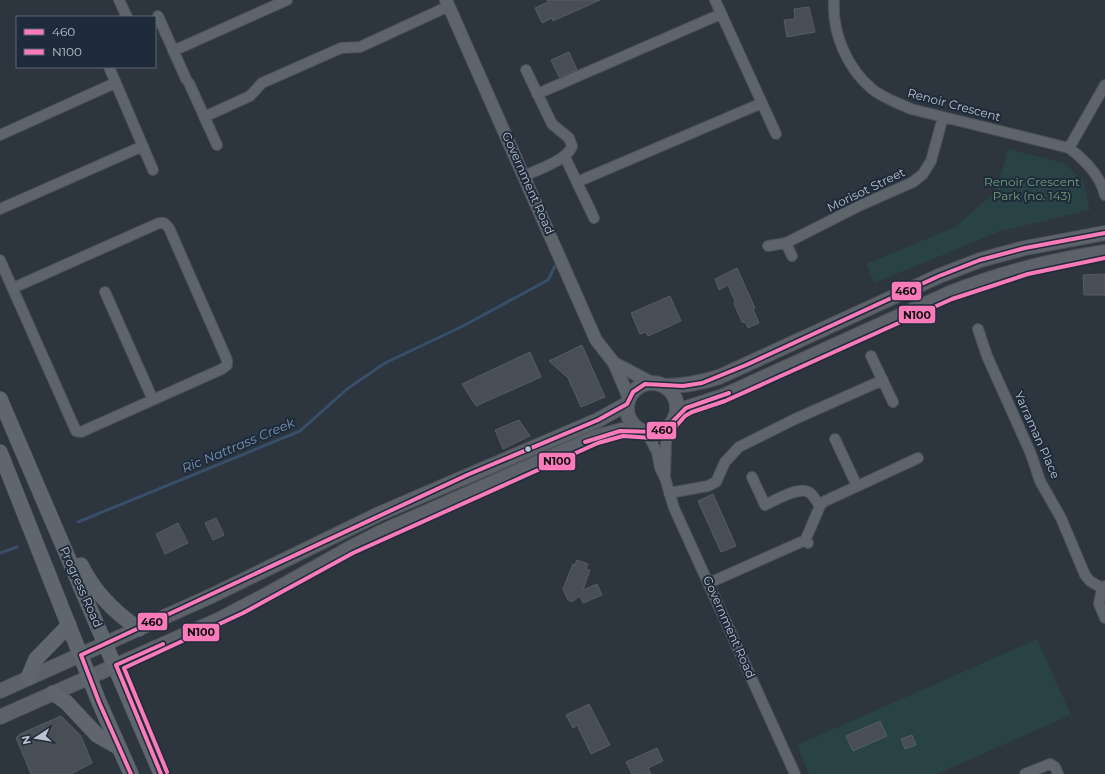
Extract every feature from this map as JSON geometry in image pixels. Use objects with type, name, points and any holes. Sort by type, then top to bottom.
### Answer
[{"type":"main road","points":[[0,690],[211,596],[379,514],[598,420],[628,401],[638,387],[658,384],[685,386],[702,383],[719,377],[940,276],[980,260],[1032,246],[1105,233]]},
{"type":"main road","points":[[0,717],[241,608],[350,548],[400,524],[596,437],[613,432],[661,431],[686,408],[723,396],[943,296],[985,280],[1034,265],[1105,252]]},
{"type":"main road","points":[[658,384],[670,390],[676,403],[673,420]]},
{"type":"main road","points":[[628,401],[630,419],[644,431]]},
{"type":"main road","points":[[1,402],[15,411],[90,581],[117,613],[139,629]]},
{"type":"main road","name":"Progress Road","points":[[1,402],[116,665],[161,774]]},
{"type":"main road","name":"Progress Road","points":[[0,452],[89,677],[118,747],[131,774]]},
{"type":"main road","points":[[28,678],[36,659],[69,625]]},
{"type":"main road","points":[[53,693],[66,702],[97,735],[118,747]]},
{"type":"street","points":[[119,0],[126,16]]},
{"type":"street","points":[[174,51],[287,0]]},
{"type":"street","points":[[715,0],[776,134]]},
{"type":"street","name":"Renoir Crescent","points":[[834,0],[838,34],[845,55],[857,75],[873,89],[892,101],[911,109],[1069,148],[1084,160],[1094,171],[1105,196]]},
{"type":"street","points":[[204,117],[250,96],[262,83],[341,48],[360,47],[448,3]]},
{"type":"street","name":"Government Road","points":[[448,3],[596,340],[614,363],[628,401]]},
{"type":"street","points":[[537,94],[721,14]]},
{"type":"street","points":[[158,16],[217,145]]},
{"type":"street","points":[[109,68],[153,170]]},
{"type":"street","points":[[525,176],[565,157],[571,152],[572,142],[552,124],[526,70]]},
{"type":"street","points":[[0,135],[115,83]]},
{"type":"street","points":[[1069,148],[1105,85]]},
{"type":"street","points":[[577,182],[762,103]]},
{"type":"street","name":"Morisot Street","points":[[768,246],[786,243],[859,206],[913,182],[923,174],[931,161],[943,117]]},
{"type":"street","points":[[0,209],[143,146]]},
{"type":"street","points":[[565,157],[594,218]]},
{"type":"street","points":[[0,260],[76,431],[81,432],[222,369],[227,365],[169,228],[164,223],[159,223],[13,288]]},
{"type":"street","points":[[786,243],[792,256]]},
{"type":"street","points":[[105,292],[153,400]]},
{"type":"street","name":"Yarraman Place","points":[[978,329],[987,356],[1031,454],[1040,481],[1061,518],[1085,575],[1090,582],[1103,587]]},
{"type":"street","points":[[871,356],[893,402]]},
{"type":"street","name":"Government Road","points":[[614,363],[658,384]]},
{"type":"street","points":[[669,493],[708,486],[716,482],[725,462],[739,447],[795,419],[883,380]]},
{"type":"street","name":"Government Road","points":[[665,478],[666,442],[673,420]]},
{"type":"street","name":"Government Road","points":[[644,431],[654,446],[674,508],[795,774]]},
{"type":"street","points":[[835,439],[857,486]]},
{"type":"street","points":[[709,583],[807,542],[820,506],[823,502],[918,458]]},
{"type":"street","points":[[752,477],[765,505],[799,490],[805,490],[811,493],[820,506]]},
{"type":"street","points":[[1103,587],[1099,604],[1105,618]]},
{"type":"street","points":[[1025,774],[1050,764],[1055,767],[1058,774]]},
{"type":"green space","name":"Renoir Crescent Park (no. 143)","points":[[1008,149],[1064,163],[1083,180],[1090,210],[1001,231],[874,283],[866,264],[955,227],[996,191]]},
{"type":"green space","points":[[1037,639],[1071,715],[937,774],[809,774],[797,745]]},
{"type":"building","points":[[547,0],[600,0],[553,21],[552,18],[542,23],[535,8],[548,2]]},
{"type":"building","points":[[809,7],[815,32],[787,37],[784,20],[795,19],[794,9]]},
{"type":"building","points":[[569,52],[577,70],[559,77],[551,60]]},
{"type":"building","points":[[737,268],[755,308],[753,309],[759,323],[748,328],[746,323],[742,322],[728,285],[719,290],[715,279]]},
{"type":"building","points":[[1105,274],[1105,295],[1084,295],[1083,275]]},
{"type":"building","points":[[670,296],[681,321],[648,336],[646,332],[640,334],[631,313]]},
{"type":"building","points":[[582,345],[605,397],[581,407],[568,378],[549,361]]},
{"type":"building","points":[[530,352],[541,377],[476,406],[462,384]]},
{"type":"building","points":[[519,420],[530,436],[503,449],[495,430]]},
{"type":"building","points":[[713,494],[736,546],[721,552],[698,501]]},
{"type":"building","points":[[216,518],[224,535],[213,540],[205,523]]},
{"type":"building","points":[[178,523],[188,543],[165,554],[156,534]]},
{"type":"building","points":[[577,560],[588,564],[586,569],[590,570],[583,590],[597,584],[602,595],[583,603],[580,596],[572,602],[568,600],[563,589],[573,564],[575,565]]},
{"type":"building","points":[[589,704],[610,745],[591,754],[577,725],[573,728],[566,715]]},
{"type":"building","points":[[61,716],[81,736],[92,763],[71,774],[31,774],[16,738],[20,734]]},
{"type":"building","points":[[880,721],[887,736],[853,751],[846,736]]},
{"type":"building","points":[[912,735],[916,745],[905,749],[901,739]]},
{"type":"building","points":[[657,748],[663,761],[648,768],[651,774],[632,774],[626,762]]},
{"type":"waterway","name":"Ric Nattrass Creek","points":[[78,522],[300,431],[347,389],[385,363],[463,326],[548,280],[555,266]]},
{"type":"waterway","name":"Ric Nattrass Creek","points":[[0,553],[17,547]]},
{"type":"transit line","name":"460","points":[[131,774],[99,702],[81,655],[467,475],[598,420],[627,404],[633,392],[645,384],[683,386],[702,383],[746,365],[939,276],[980,260],[1025,248],[1105,233]]},
{"type":"transit line","name":"N100","points":[[167,772],[124,668],[243,613],[353,553],[598,443],[623,436],[652,438],[662,437],[671,432],[685,416],[692,412],[725,401],[952,299],[1028,274],[1105,258]]},
{"type":"transit line","name":"460","points":[[585,442],[620,431],[659,432],[666,428],[686,408],[729,393]]},
{"type":"transit line","name":"460","points":[[161,774],[116,665],[163,644]]}]
